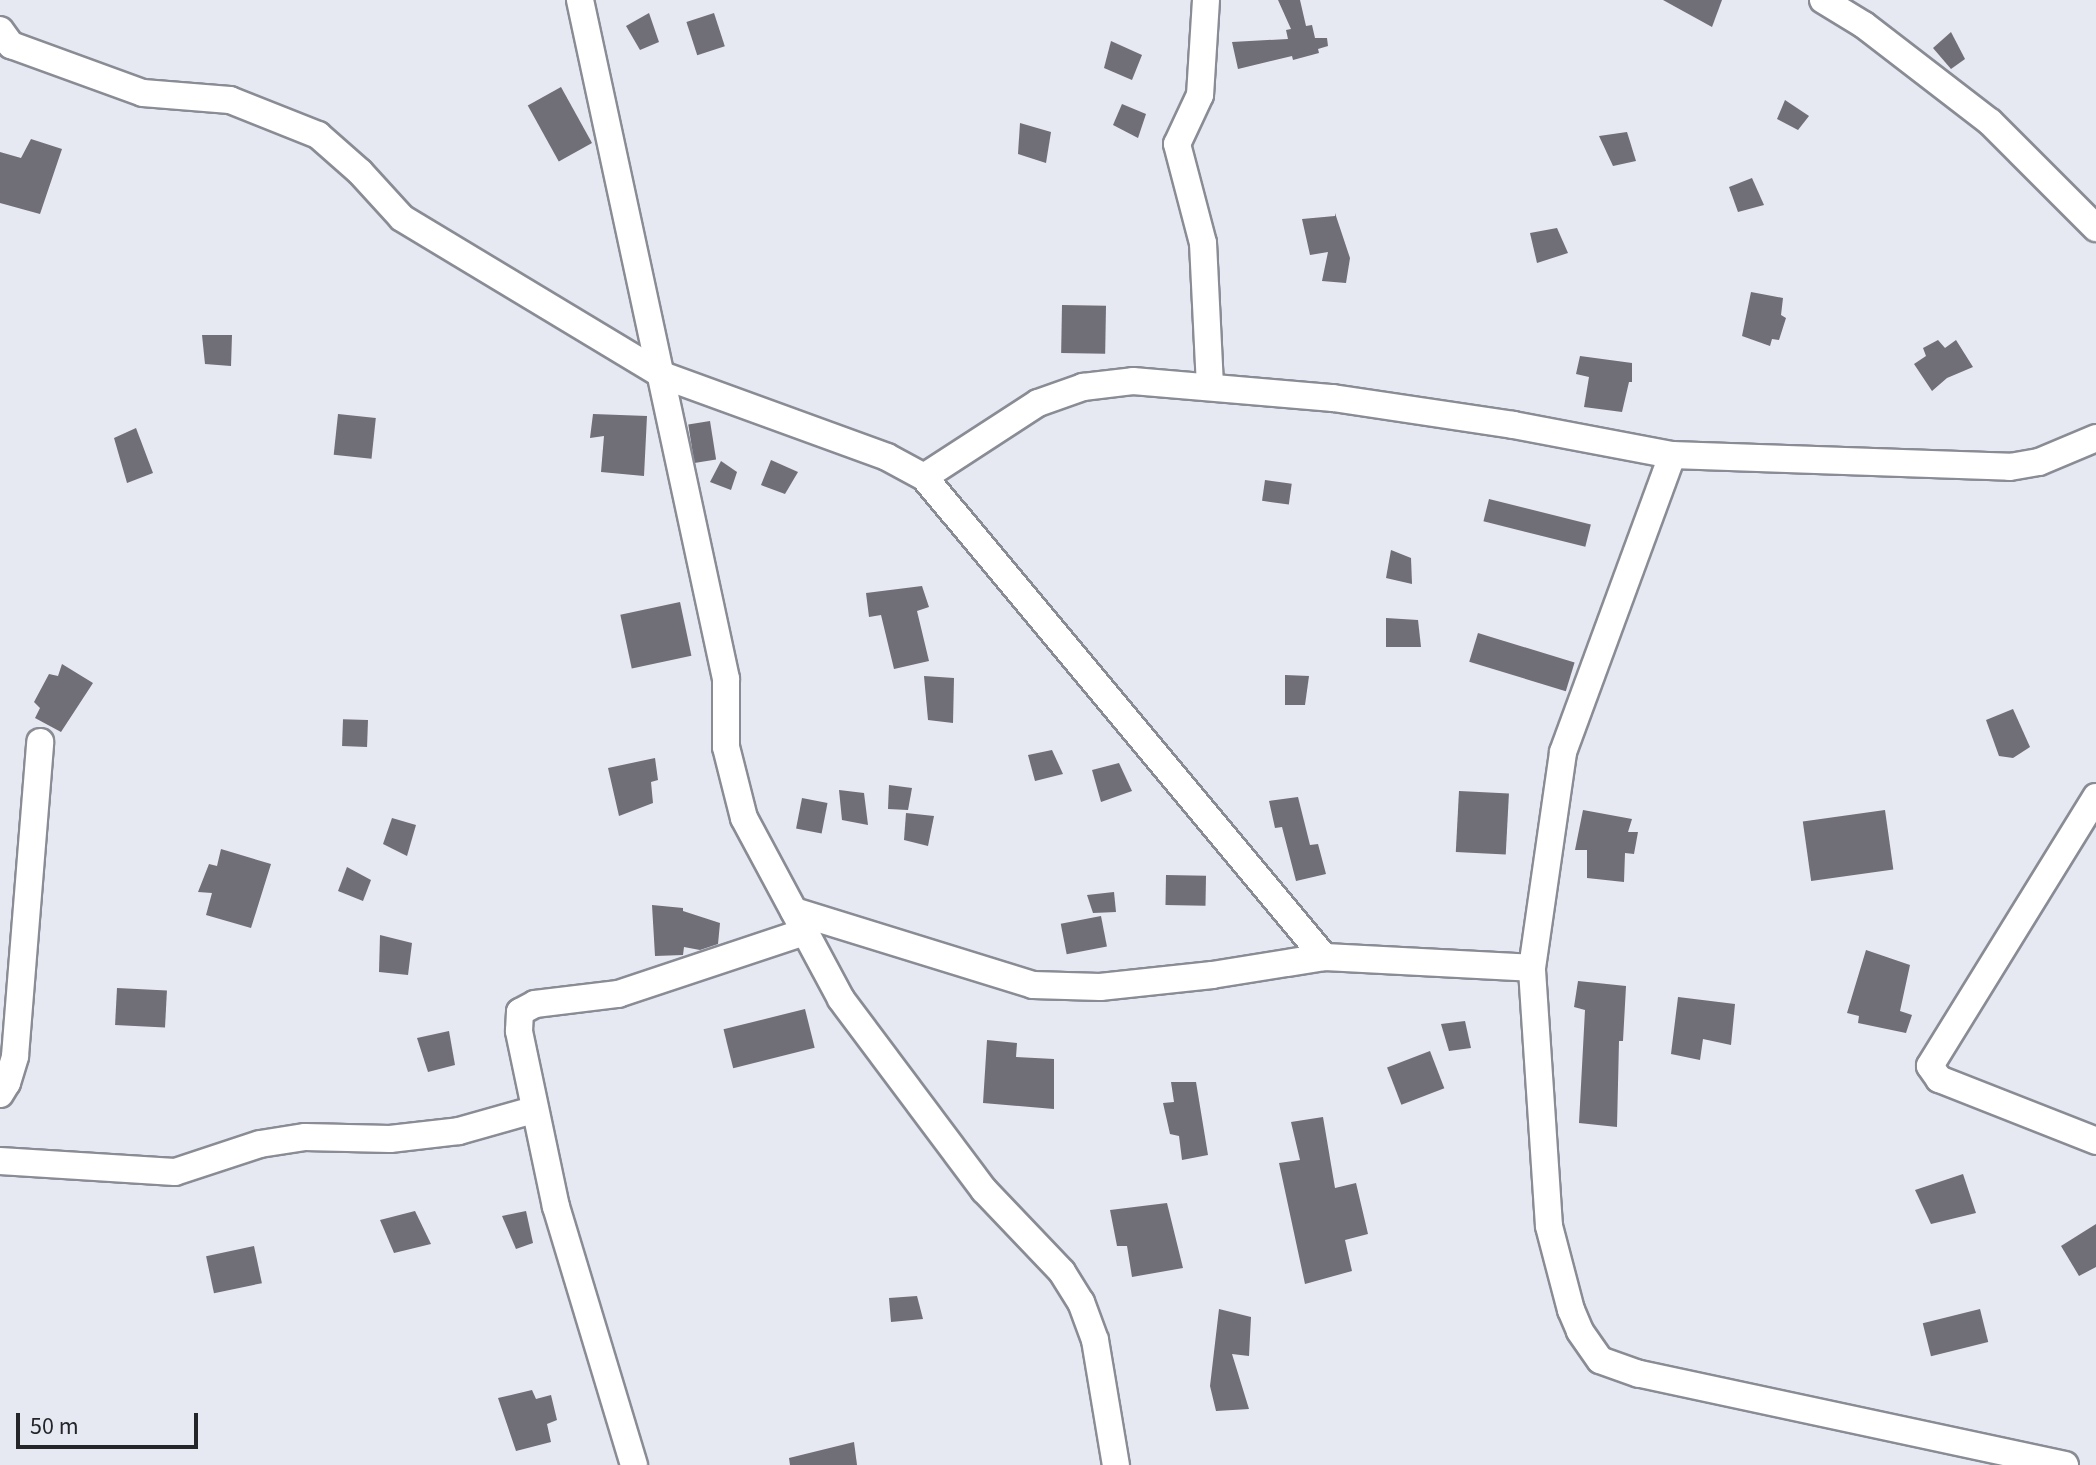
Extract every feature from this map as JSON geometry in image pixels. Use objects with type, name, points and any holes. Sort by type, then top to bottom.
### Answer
[{"type":"street","points":[[580,0],[726,679],[726,747],[744,818],[841,999],[984,1190],[1062,1272],[1081,1302],[1095,1340],[1116,1465]]},
{"type":"street","points":[[1206,0],[1200,95],[1182,127],[1177,144],[1203,243],[1210,386]]},
{"type":"street","points":[[1823,0],[1864,25],[1990,122],[2096,228]]},
{"type":"street","points":[[0,30],[11,45],[143,93],[230,100],[318,135],[360,172],[402,218],[662,375],[887,457],[924,477],[1324,957]]},
{"type":"street","points":[[924,477],[1038,403],[1083,387],[1133,381],[1348,401],[1513,425],[1672,455],[2010,467],[2039,462],[2096,438]]},
{"type":"street","points":[[1672,455],[1563,752],[1532,968],[1549,1226],[1571,1310],[1600,1360],[1639,1374],[2065,1465]]},
{"type":"street","points":[[0,1094],[7,1083],[15,1056],[40,742]]},
{"type":"street","points":[[2096,797],[1930,1066],[1939,1079],[2096,1141]]},
{"type":"street","points":[[634,1465],[556,1207],[533,1110],[519,1031],[520,1012],[535,1004],[618,994],[799,922],[1033,985],[1100,987],[1212,975],[1324,957],[1532,968]]},
{"type":"street","points":[[0,1161],[175,1172],[260,1144],[305,1137],[390,1139],[459,1131],[533,1110]]},
{"type":"building","points":[[1278,0],[1300,0],[1306,26],[1312,25],[1315,38],[1327,38],[1328,46],[1318,49],[1319,53],[1293,60],[1292,56],[1238,69],[1232,42],[1288,39],[1286,30],[1291,29]]},
{"type":"building","points":[[1663,0],[1722,0],[1712,27]]},
{"type":"building","points":[[649,13],[659,42],[640,50],[626,26]]},
{"type":"building","points":[[714,13],[725,46],[697,55],[686,22]]},
{"type":"building","points":[[1951,32],[1965,59],[1951,69],[1933,48]]},
{"type":"building","points":[[1111,41],[1142,55],[1132,80],[1104,68]]},
{"type":"building","points":[[561,87],[592,143],[559,161],[528,105]]},
{"type":"building","points":[[1785,100],[1809,116],[1798,130],[1777,119]]},
{"type":"building","points":[[1122,104],[1146,114],[1138,138],[1113,125]]},
{"type":"building","points":[[1020,123],[1051,132],[1046,163],[1018,154]]},
{"type":"building","points":[[1627,132],[1636,161],[1613,166],[1599,136]]},
{"type":"building","points":[[31,139],[62,149],[40,214],[0,203],[0,152],[21,158]]},
{"type":"building","points":[[1752,178],[1764,205],[1738,212],[1729,187]]},
{"type":"building","points":[[1335,213],[1350,258],[1346,283],[1322,281],[1328,252],[1310,255],[1302,219],[1335,216]]},
{"type":"building","points":[[1557,228],[1568,253],[1537,263],[1530,233]]},
{"type":"building","points":[[1751,292],[1783,298],[1781,315],[1786,318],[1779,340],[1772,339],[1770,346],[1742,336]]},
{"type":"building","points":[[1062,305],[1106,306],[1105,354],[1061,353]]},
{"type":"building","points":[[202,335],[232,335],[231,366],[205,364]]},
{"type":"building","points":[[1938,340],[1945,348],[1956,340],[1973,367],[1947,378],[1932,391],[1914,364],[1926,356],[1923,348]]},
{"type":"building","points":[[1580,356],[1632,363],[1632,382],[1629,382],[1622,412],[1584,407],[1589,377],[1576,374]]},
{"type":"building","points":[[338,414],[376,418],[372,459],[334,455]]},
{"type":"building","points":[[593,414],[647,416],[644,476],[601,472],[604,436],[590,438]]},
{"type":"building","points":[[710,421],[716,460],[694,463],[688,424]]},
{"type":"building","points":[[136,428],[153,473],[127,483],[114,438]]},
{"type":"building","points":[[771,460],[798,472],[785,494],[761,485]]},
{"type":"building","points":[[721,461],[737,472],[731,490],[710,482]]},
{"type":"building","points":[[1265,480],[1292,484],[1289,505],[1262,501]]},
{"type":"building","points":[[1489,499],[1591,524],[1585,547],[1483,521]]},
{"type":"building","points":[[1391,550],[1411,558],[1412,584],[1386,578]]},
{"type":"building","points":[[922,586],[929,607],[917,611],[929,661],[894,669],[881,615],[869,617],[866,593]]},
{"type":"building","points":[[680,602],[691,656],[632,668],[620,615]]},
{"type":"building","points":[[1386,618],[1418,620],[1421,647],[1386,647]]},
{"type":"building","points":[[1478,633],[1575,663],[1566,691],[1469,662]]},
{"type":"building","points":[[62,664],[93,683],[61,732],[35,718],[40,708],[34,702],[49,674],[58,676]]},
{"type":"building","points":[[1285,675],[1309,676],[1305,705],[1285,705]]},
{"type":"building","points":[[924,676],[954,678],[953,723],[928,720]]},
{"type":"building","points":[[2013,709],[2030,747],[2013,758],[1999,756],[1986,720]]},
{"type":"building","points":[[343,719],[368,720],[367,747],[342,746]]},
{"type":"building","points":[[1052,750],[1063,774],[1035,781],[1028,755]]},
{"type":"building","points":[[655,758],[658,780],[651,782],[653,803],[619,816],[608,768]]},
{"type":"building","points":[[1119,763],[1132,791],[1101,802],[1092,770]]},
{"type":"building","points":[[889,785],[912,788],[908,810],[888,809]]},
{"type":"building","points":[[839,790],[864,793],[868,825],[842,820]]},
{"type":"building","points":[[1459,791],[1509,794],[1506,855],[1456,852]]},
{"type":"building","points":[[1298,797],[1310,845],[1318,844],[1326,874],[1296,881],[1282,827],[1275,828],[1269,801]]},
{"type":"building","points":[[802,798],[828,803],[822,833],[796,828]]},
{"type":"building","points":[[1583,810],[1632,819],[1628,832],[1638,832],[1634,854],[1625,853],[1624,882],[1587,878],[1587,850],[1575,850]]},
{"type":"building","points":[[1885,810],[1893,869],[1811,881],[1803,822]]},
{"type":"building","points":[[906,813],[934,816],[928,846],[904,840]]},
{"type":"building","points":[[392,818],[416,825],[407,856],[383,844]]},
{"type":"building","points":[[221,849],[271,864],[251,928],[206,915],[212,893],[198,892],[209,864],[217,866]]},
{"type":"building","points":[[347,867],[371,880],[363,901],[338,891]]},
{"type":"building","points":[[1166,875],[1206,876],[1205,906],[1165,905]]},
{"type":"building","points":[[1114,892],[1116,912],[1093,913],[1087,895]]},
{"type":"building","points":[[652,905],[683,908],[683,911],[720,923],[718,944],[700,950],[684,947],[683,955],[655,956]]},
{"type":"building","points":[[1101,916],[1107,946],[1067,954],[1061,924]]},
{"type":"building","points":[[380,935],[412,943],[408,975],[379,972]]},
{"type":"building","points":[[1866,950],[1910,965],[1900,1011],[1912,1015],[1906,1033],[1858,1023],[1859,1016],[1847,1013]]},
{"type":"building","points":[[1578,981],[1626,986],[1623,1041],[1619,1041],[1617,1127],[1579,1123],[1585,1010],[1574,1007]]},
{"type":"building","points":[[117,988],[167,991],[165,1028],[115,1025]]},
{"type":"building","points":[[1678,997],[1735,1004],[1731,1045],[1703,1039],[1700,1060],[1671,1054]]},
{"type":"building","points":[[805,1009],[815,1048],[733,1068],[723,1029]]},
{"type":"building","points":[[1465,1021],[1471,1048],[1449,1051],[1441,1024]]},
{"type":"building","points":[[449,1031],[455,1065],[428,1072],[417,1038]]},
{"type":"building","points":[[987,1040],[1017,1043],[1016,1057],[1054,1059],[1054,1109],[983,1103]]},
{"type":"building","points":[[1430,1051],[1444,1088],[1401,1105],[1387,1067]]},
{"type":"building","points":[[1171,1082],[1196,1082],[1208,1155],[1182,1160],[1179,1136],[1170,1134],[1163,1103],[1174,1102]]},
{"type":"building","points":[[1323,1117],[1335,1188],[1356,1183],[1368,1234],[1345,1240],[1352,1271],[1305,1284],[1279,1163],[1300,1160],[1291,1122]]},
{"type":"building","points":[[1963,1174],[1976,1213],[1931,1224],[1915,1190]]},
{"type":"building","points":[[1167,1203],[1183,1268],[1132,1277],[1127,1246],[1117,1246],[1110,1210]]},
{"type":"building","points":[[415,1211],[431,1244],[394,1253],[380,1220]]},
{"type":"building","points":[[526,1211],[533,1243],[516,1249],[502,1216]]},
{"type":"building","points":[[2096,1224],[2096,1267],[2079,1276],[2061,1246]]},
{"type":"building","points":[[254,1246],[262,1283],[214,1293],[206,1256]]},
{"type":"building","points":[[917,1296],[923,1319],[891,1322],[889,1298]]},
{"type":"building","points":[[1219,1309],[1251,1317],[1249,1356],[1232,1354],[1249,1409],[1216,1411],[1210,1386]]},
{"type":"building","points":[[1980,1309],[1988,1342],[1931,1356],[1923,1323]]},
{"type":"building","points":[[532,1390],[536,1399],[551,1395],[557,1420],[547,1424],[551,1442],[516,1451],[498,1398]]},
{"type":"building","points":[[854,1442],[857,1465],[790,1465],[789,1458]]}]
